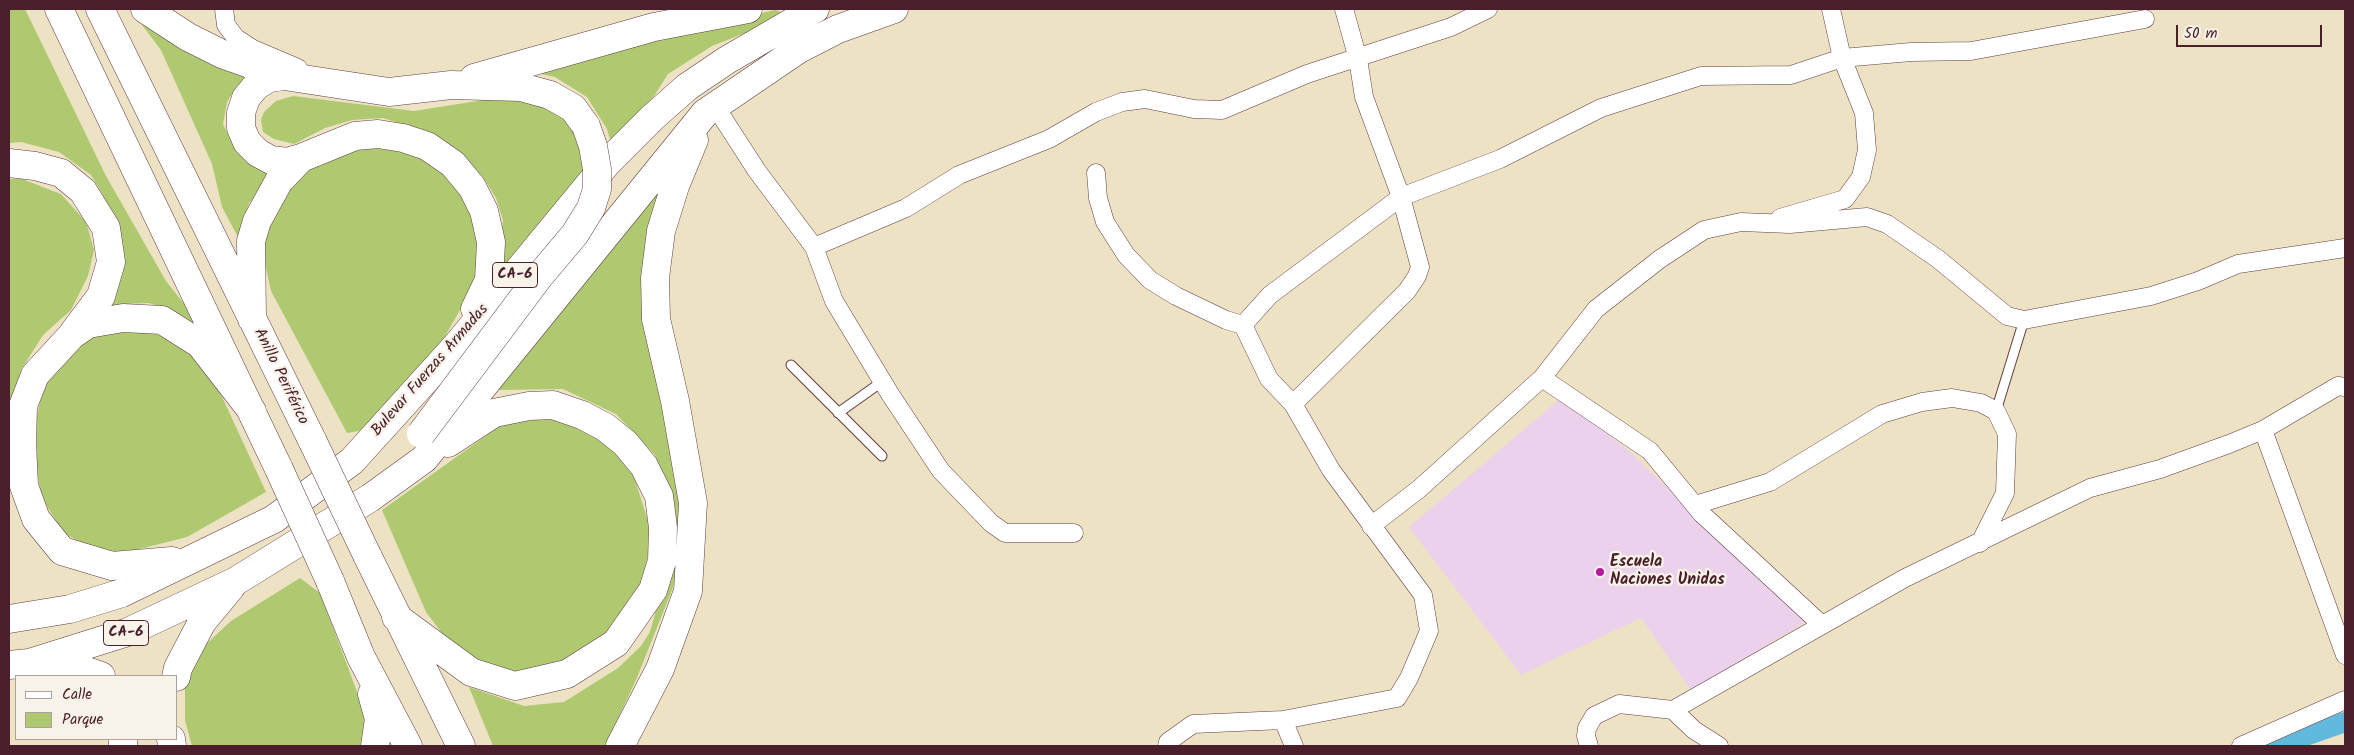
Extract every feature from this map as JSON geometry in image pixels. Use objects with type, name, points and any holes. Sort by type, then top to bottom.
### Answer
[{"type":"highway","points":[[59,9],[252,411],[330,581],[362,656],[408,746]]},
{"type":"highway","name":"Anillo Periférico","points":[[100,9],[313,442],[396,617],[461,746]]},
{"type":"highway","points":[[145,9],[188,37],[222,54],[284,76],[389,92],[451,84],[654,27],[748,9]]},
{"type":"highway","name":"Bulevar Fuerzas Armadas","points":[[9,619],[70,609],[122,593],[274,519],[352,461],[456,345],[607,163],[652,118],[687,87],[727,60],[815,9]]},
{"type":"highway","name":"CA-6","points":[[19,664],[128,632],[236,582],[370,498],[423,447],[710,109],[799,49],[838,29],[894,9]]},
{"type":"highway","points":[[284,76],[269,78],[256,86],[246,98],[241,128],[247,142],[258,153],[271,160],[287,162],[354,136],[378,134],[403,138],[427,146],[453,164],[472,187],[484,212],[491,242],[489,280],[456,345]]},
{"type":"highway","points":[[423,447],[538,278],[575,234],[591,208],[597,189],[597,169],[593,146],[586,126],[573,108],[550,95],[521,87],[451,84]]},
{"type":"highway","points":[[620,746],[660,669],[688,591],[693,502],[675,402],[656,320],[655,278],[661,231],[675,186],[710,109]]},
{"type":"highway","points":[[252,319],[251,241],[257,221],[279,181],[301,158]]},
{"type":"highway","points":[[9,163],[35,166],[61,173],[83,191],[106,228],[111,262],[101,296],[72,336],[35,375],[23,406],[24,486],[36,519],[62,550],[112,566],[167,563],[218,545]]},
{"type":"highway","points":[[72,336],[88,324],[123,318],[162,320],[200,344],[252,411]]},
{"type":"highway","points":[[396,617],[471,672],[514,686],[567,674],[616,643],[653,590],[662,561],[663,528],[659,496],[644,466],[625,443],[605,427],[582,415],[553,405],[529,406],[494,413],[423,447]]},
{"type":"highway","points":[[176,675],[178,668],[202,622],[236,582]]},
{"type":"highway","points":[[362,656],[388,746]]},
{"type":"highway","points":[[19,664],[69,665],[98,675]]},
{"type":"highway","points":[[375,746],[379,719]]},
{"type":"street","points":[[224,9],[226,25],[236,38],[253,49],[337,85]]},
{"type":"street","points":[[1293,404],[1408,291],[1418,276],[1420,267],[1401,197],[1364,97],[1358,59],[1344,9]]},
{"type":"street","points":[[814,247],[906,208],[959,175],[1049,139],[1096,112],[1122,102],[1153,100],[1194,109],[1222,110],[1306,74],[1358,59],[1410,39],[1451,27],[1488,9]]},
{"type":"street","points":[[1768,223],[1795,212],[1845,199],[1861,177],[1866,150],[1864,113],[1842,58],[1832,9]]},
{"type":"street","points":[[1243,325],[1270,295],[1401,197],[1500,159],[1602,108],[1701,76],[1791,75],[1842,58],[1911,52],[1971,51],[2145,19]]},
{"type":"street","points":[[710,109],[814,247],[834,301],[882,381],[941,471],[991,523],[1005,533],[1074,534]]},
{"type":"street","points":[[1096,174],[1098,198],[1105,222],[1126,255],[1150,280],[1176,296],[1226,320],[1243,325],[1269,379],[1293,404],[1331,470],[1424,595],[1429,631],[1409,678],[1397,698],[1283,720],[1193,724],[1168,742],[1167,746]]},
{"type":"street","points":[[1371,526],[1419,489],[1542,378],[1596,310],[1660,259],[1704,230],[1741,222],[1790,224],[1867,216],[1887,224],[1938,259],[2007,316],[2024,320],[2152,296],[2198,281],[2238,264],[2345,248]]},
{"type":"street","points":[[1542,378],[1650,451],[1695,505],[1822,625]]},
{"type":"street","points":[[1589,746],[1586,736],[1587,728],[1594,716],[1618,704],[1673,710],[1905,578],[2090,488],[2160,469],[2263,430],[2338,386],[2345,387]]},
{"type":"street","points":[[1695,505],[1770,482],[1882,414],[1922,402],[1952,398],[1981,403],[1996,411],[2008,434],[2005,493],[1980,543]]},
{"type":"street","points":[[2263,430],[2345,655]]},
{"type":"street","points":[[2241,746],[2345,700]]},
{"type":"street","points":[[1673,710],[1694,730],[1719,746]]},
{"type":"street","points":[[1283,720],[1294,746]]},
{"type":"lane","points":[[1996,411],[2024,320]]},
{"type":"lane","points":[[790,365],[882,456]]},
{"type":"lane","points":[[838,413],[882,381]]},
{"type":"shaded area","name":"Escuela Naciones Unidas","points":[[1561,398],[1629,451],[1807,621],[1691,690],[1641,618],[1521,675],[1409,527]]},
{"type":"green space","points":[[9,9],[25,9],[106,176],[166,281],[193,315],[198,328],[175,313],[149,303],[123,304],[102,311],[116,230],[103,195],[91,175],[59,152],[21,142],[9,143]]},
{"type":"green space","points":[[130,9],[137,9],[191,46],[248,79],[237,86],[227,102],[223,124],[231,141],[248,160],[281,171],[249,203],[239,239],[222,207],[212,164],[161,50]]},
{"type":"green space","points":[[775,10],[781,12],[778,17],[768,24],[712,46],[668,74],[654,96],[611,143],[607,129],[587,97],[555,77],[517,69]]},
{"type":"green space","points":[[518,92],[561,108],[591,163],[497,285],[503,220],[496,198],[483,177],[460,153],[434,134],[383,118],[352,120],[325,128],[294,144],[274,139],[263,132],[261,120],[264,112],[276,101],[293,96],[414,111],[490,99]]},
{"type":"green space","points":[[372,143],[402,149],[427,160],[454,181],[473,213],[480,259],[474,285],[443,340],[364,430],[347,433],[271,291],[263,254],[271,207],[314,161]]},
{"type":"green space","points":[[9,179],[22,179],[61,194],[86,222],[94,250],[88,276],[71,310],[43,335],[21,370],[9,409]]},
{"type":"green space","points":[[662,182],[663,402],[686,543],[672,590],[636,680],[605,746],[493,746],[469,687],[524,706],[564,702],[618,668],[641,646],[650,632],[663,585],[670,495],[655,455],[616,414],[563,389],[498,390]]},
{"type":"green space","points":[[120,328],[154,333],[187,349],[211,373],[266,492],[187,537],[128,552],[95,551],[64,533],[41,497],[37,468],[37,416],[43,388],[64,355],[91,338]]},
{"type":"green space","points":[[536,415],[583,421],[630,464],[649,524],[649,549],[644,576],[629,614],[603,643],[536,673],[508,672],[480,665],[450,644],[426,612],[382,510],[504,423]]},
{"type":"green space","points":[[300,578],[320,593],[365,713],[365,746],[192,746],[185,720],[185,683],[203,647],[231,621]]},
{"type":"waterway","points":[[2277,746],[2345,722]]},
{"type":"place","name":"Escuela Naciones Unidas","points":[[1600,572]]}]
